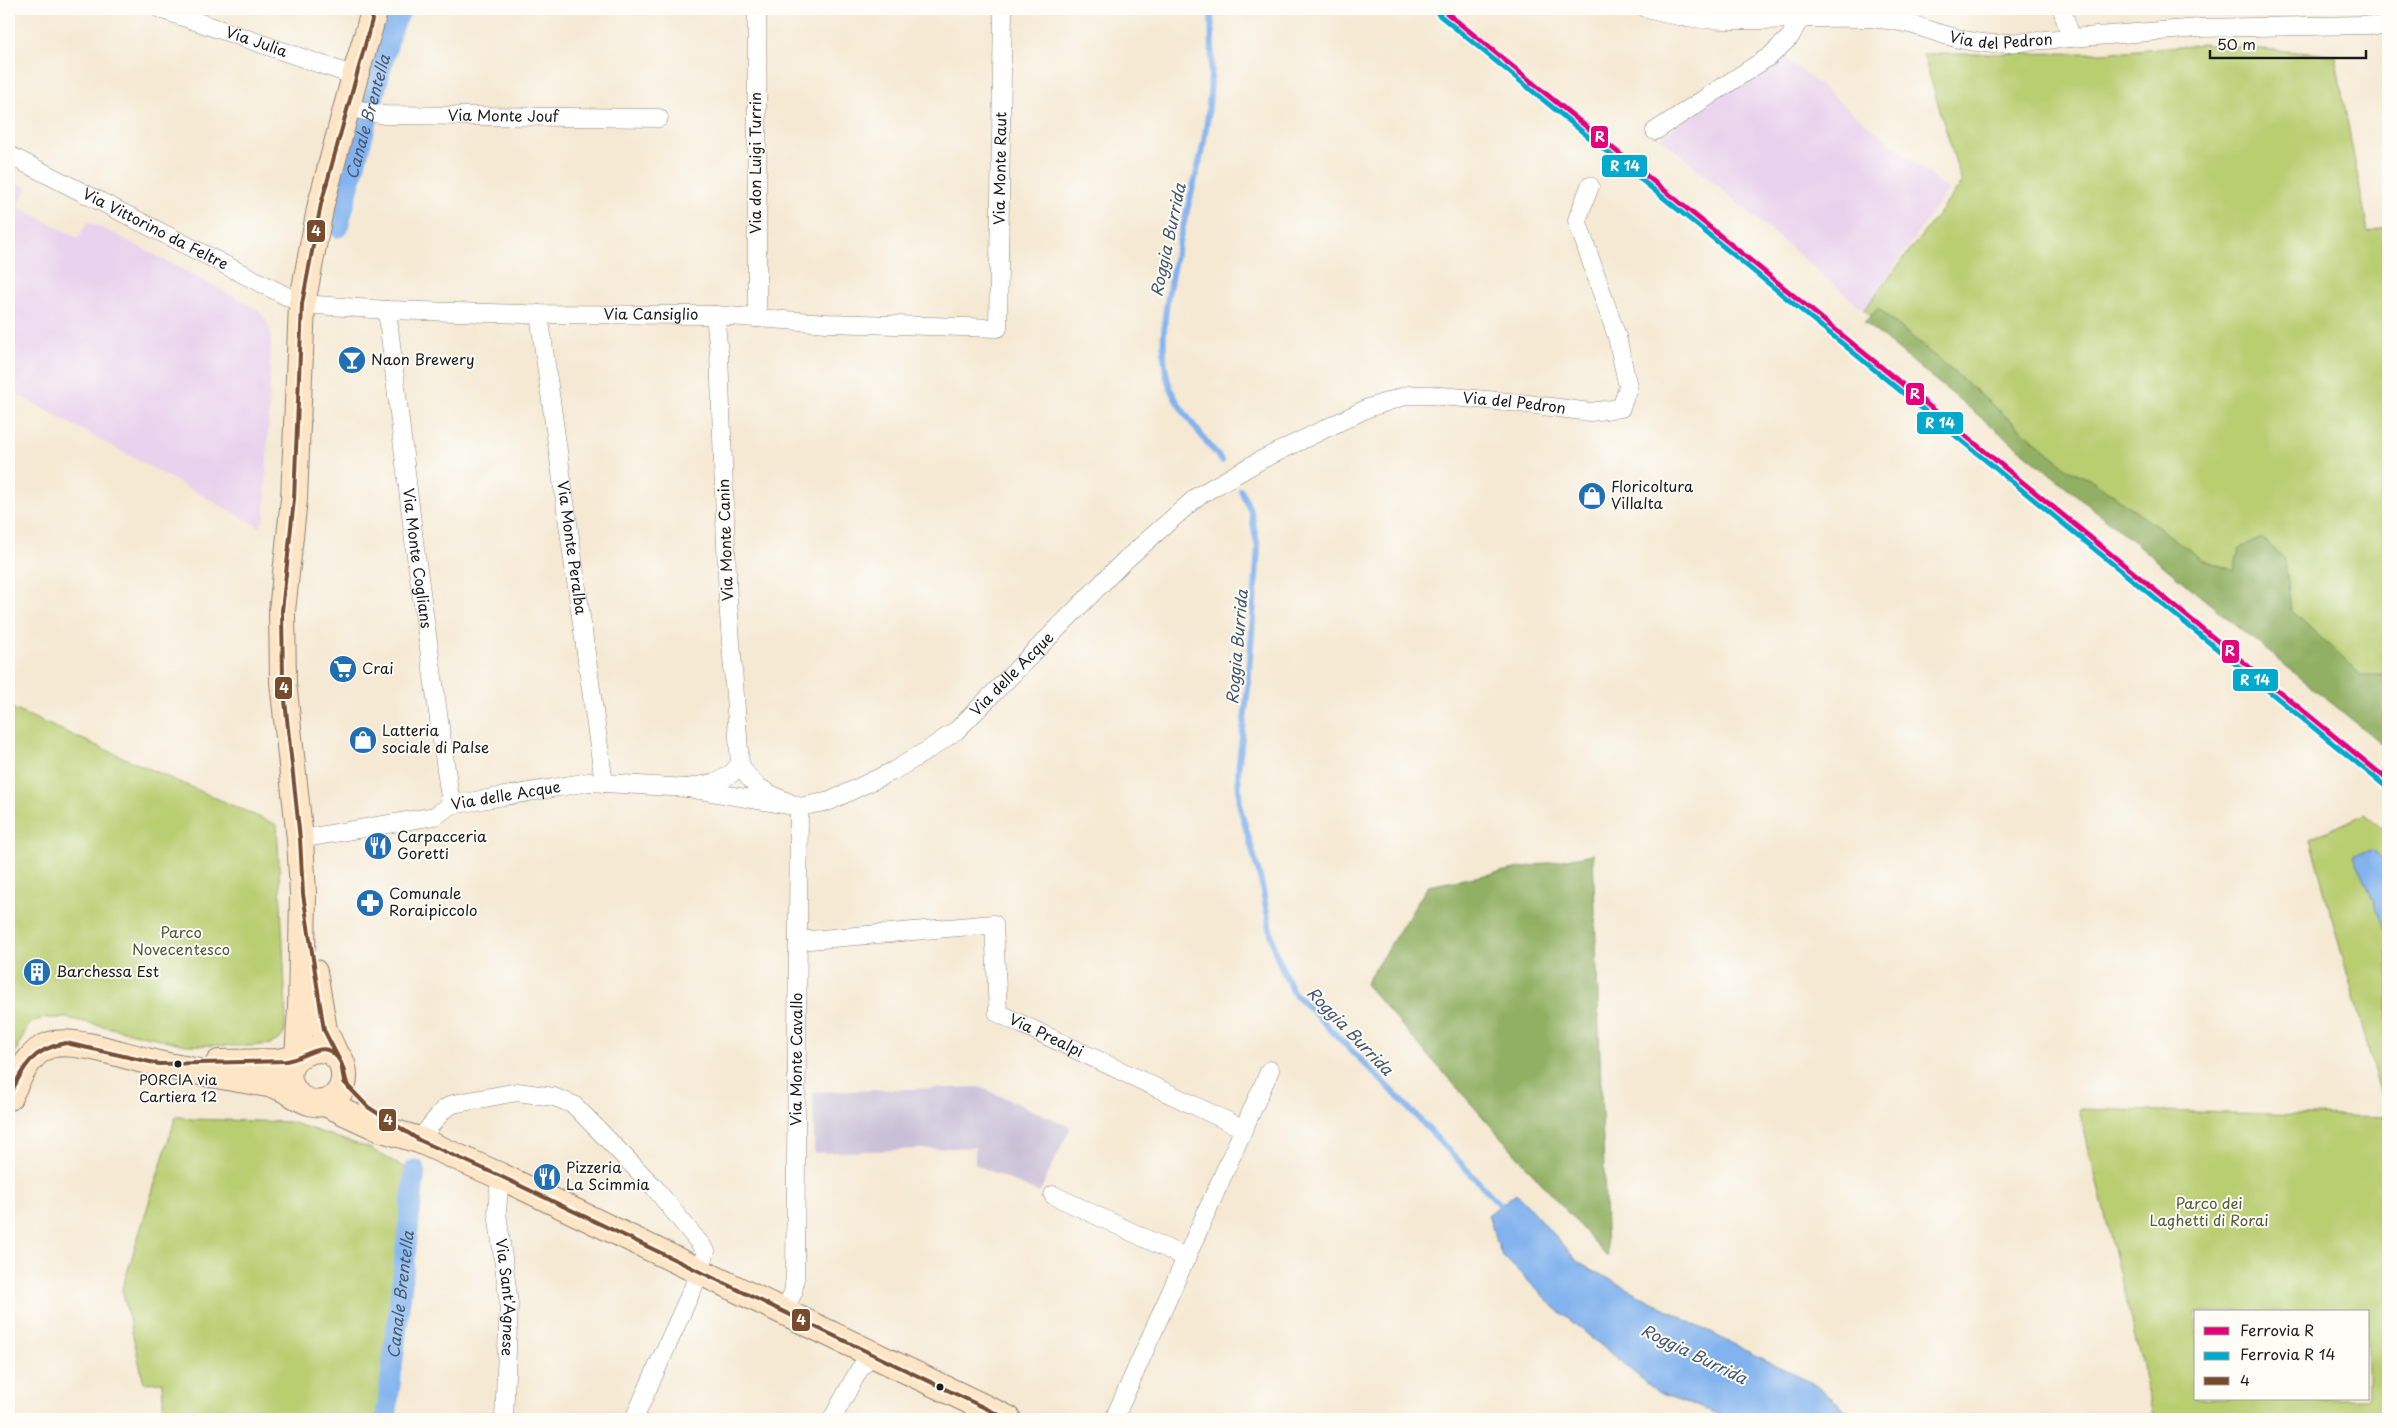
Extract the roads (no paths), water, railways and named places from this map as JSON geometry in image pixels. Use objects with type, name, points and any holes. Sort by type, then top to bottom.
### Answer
[{"type":"main road","points":[[297,1095],[291,1086],[289,1078],[291,1067],[296,1058],[301,1009],[303,894],[300,839],[283,682],[282,611],[294,499],[302,304],[320,204],[355,108],[354,76],[375,9]]},
{"type":"main road","points":[[303,894],[324,1030],[341,1063],[344,1082],[368,1107],[419,1140]]},
{"type":"main road","points":[[9,1097],[21,1072],[34,1055],[51,1044],[83,1045],[158,1064],[285,1088],[310,1103],[325,1103],[379,1128],[419,1140],[500,1176],[1008,1419]]},
{"type":"main road","points":[[158,1064],[252,1063],[296,1058],[306,1051],[316,1049],[327,1051],[336,1056]]},
{"type":"main road","points":[[325,1103],[334,1098],[344,1082]]},
{"type":"street","name":"Via Julia","points":[[160,9],[354,76]]},
{"type":"street","name":"Via don Luigi Turrin","points":[[757,9],[757,318]]},
{"type":"street","name":"Via Monte Raut","points":[[998,328],[1003,9]]},
{"type":"street","name":"Via del Pedron","points":[[1647,9],[1710,19],[1800,19],[1880,14],[1917,24],[1963,40],[1994,44],[2199,28],[2365,25],[2388,27]]},
{"type":"street","points":[[2062,9],[2071,38]]},
{"type":"street","points":[[1655,131],[1770,56],[1790,37],[1800,19]]},
{"type":"street","name":"Via Monte Jouf","points":[[355,108],[384,115],[659,118]]},
{"type":"street","name":"Via Vittorino da Feltre","points":[[9,155],[302,304]]},
{"type":"street","name":"Via del Pedron","points":[[1198,496],[1261,460],[1368,408],[1408,395],[1520,403],[1590,412],[1621,408],[1628,387],[1617,336],[1577,220],[1590,186]]},
{"type":"street","name":"Via Cansiglio","points":[[302,304],[387,310],[539,314],[715,315],[827,323],[998,328]]},
{"type":"street","name":"Via Monte Coglians","points":[[387,310],[415,549],[451,805]]},
{"type":"street","name":"Via Monte Peralba","points":[[539,314],[604,783]]},
{"type":"street","name":"Via Monte Canin","points":[[715,315],[719,352],[728,601],[740,764]]},
{"type":"street","name":"Via delle Acque","points":[[300,839],[434,816],[451,805],[589,782],[688,788],[799,807],[830,801],[895,770],[957,730],[1123,562],[1198,496]]},
{"type":"street","points":[[740,764],[747,778],[758,788],[799,807]]},
{"type":"street","name":"Via delle Acque","points":[[688,788],[718,782],[731,774],[740,764]]},
{"type":"street","name":"Via Monte Cavallo","points":[[784,1311],[793,1293],[795,1278],[799,807]]},
{"type":"street","name":"Via Prealpi","points":[[798,941],[994,924],[998,1013],[1242,1128]]},
{"type":"street","points":[[1114,1419],[1187,1258],[1242,1128],[1270,1070]]},
{"type":"street","points":[[419,1140],[443,1110],[453,1104],[517,1092],[554,1097],[574,1105],[654,1187],[706,1251],[700,1272],[634,1419]]},
{"type":"street","name":"Via Sant'Agnese","points":[[500,1176],[497,1212],[509,1304],[504,1419]]},
{"type":"street","points":[[1053,1195],[1187,1258]]},
{"type":"street","points":[[832,1419],[858,1370],[872,1353]]},
{"type":"water","points":[[2373,851],[2388,863],[2388,935],[2354,855]]},
{"type":"water","points":[[1516,1193],[1579,1263],[1707,1331],[1816,1385],[1856,1419],[1725,1419],[1721,1415],[1659,1393],[1553,1306],[1501,1254],[1488,1215]]},
{"type":"waterway","name":"Canale Brentella","points":[[338,227],[391,31],[401,9]]},
{"type":"waterway","name":"Roggia Burrida","points":[[1211,9],[1211,75],[1207,125],[1173,267],[1164,334],[1165,364],[1171,390],[1187,417],[1222,461]]},
{"type":"waterway","name":"Roggia Burrida","points":[[1241,490],[1251,512],[1258,548],[1248,687],[1238,772],[1240,807],[1261,881],[1274,949],[1292,991],[1403,1102],[1505,1210]]},
{"type":"waterway","name":"Canale Brentella","points":[[386,1419],[415,1170]]},
{"type":"rail line","name":"R","points":[[1442,9],[2388,780]]},
{"type":"place","name":"Naon Brewery","points":[[352,360]]},
{"type":"place","name":"Floricoltura Villalta","points":[[1592,496]]},
{"type":"place","name":"Crai","points":[[343,669]]},
{"type":"place","name":"Latteria sociale di Palse","points":[[363,740]]},
{"type":"place","name":"Carpacceria Goretti","points":[[378,846]]},
{"type":"place","name":"Comunale Roraipiccolo","points":[[370,903]]},
{"type":"place","name":"Barchessa Est","points":[[37,972]]},
{"type":"place","name":"PORCIA via Cartiera 12","points":[[178,1064]]},
{"type":"place","name":"Pizzeria La Scimmia","points":[[547,1177]]},
{"type":"park label","name":"Parco Novecentesco","points":[[181,942]]},
{"type":"park label","name":"Parco dei Laghetti di Rorai","points":[[2209,1212]]}]
